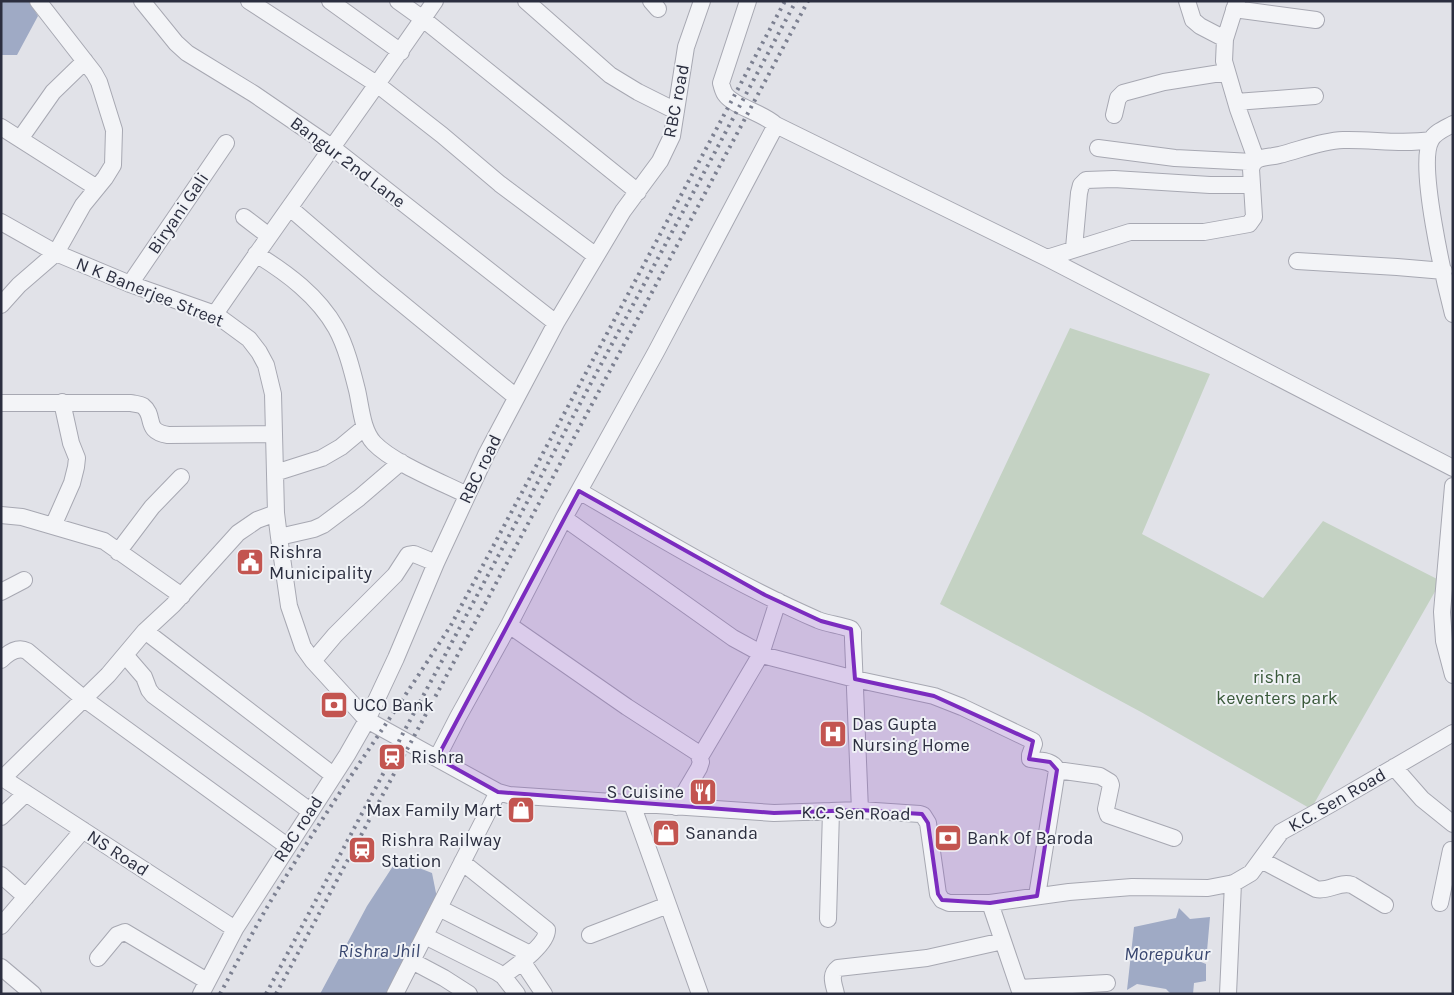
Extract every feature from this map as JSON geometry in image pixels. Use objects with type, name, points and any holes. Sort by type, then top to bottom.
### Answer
[{"type":"street","points":[[1,305],[19,285],[56,253],[83,206],[113,164],[114,134],[99,82],[38,1]]},
{"type":"street","name":"Bangur 2nd Lane","points":[[142,1],[176,43],[187,52],[334,148],[556,323]]},
{"type":"street","points":[[249,1],[378,85],[442,135],[500,184],[596,256]]},
{"type":"street","points":[[330,1],[400,52]]},
{"type":"street","points":[[398,1],[424,19],[638,192]]},
{"type":"street","points":[[215,314],[436,1]]},
{"type":"street","points":[[526,1],[610,75],[638,92],[676,111]]},
{"type":"street","name":"RBC road","points":[[204,987],[235,929],[367,720],[486,454],[556,323],[623,212],[660,161],[672,136],[686,48],[702,1]]},
{"type":"street","points":[[748,1],[721,83],[724,94],[732,100],[768,118],[776,125],[1047,258],[1453,468]]},
{"type":"street","points":[[1187,1],[1192,20],[1225,39]]},
{"type":"street","points":[[1047,258],[1130,232],[1187,233],[1220,230],[1252,222],[1254,217],[1251,169],[1254,161],[1224,61],[1225,39],[1235,5],[1316,20]]},
{"type":"street","points":[[20,139],[53,92],[85,61]]},
{"type":"street","points":[[1114,115],[1118,98],[1123,93],[1164,82],[1227,72]]},
{"type":"street","points":[[1236,102],[1315,96]]},
{"type":"street","points":[[1453,124],[1435,135],[1427,150],[1427,174],[1436,239],[1453,314]]},
{"type":"street","points":[[437,758],[776,125]]},
{"type":"street","points":[[1,126],[97,188]]},
{"type":"street","points":[[1098,148],[1175,158],[1254,161],[1326,142],[1341,140],[1404,142],[1431,140]]},
{"type":"street","name":"Biryani Gali","points":[[130,284],[226,143]]},
{"type":"street","points":[[1074,248],[1079,193],[1081,185],[1086,180],[1114,179],[1210,185],[1252,185]]},
{"type":"street","points":[[290,208],[377,283],[516,397]]},
{"type":"street","points":[[244,217],[269,236]]},
{"type":"street","name":"N K Banerjee Street","points":[[1,222],[56,253],[130,284],[215,314],[249,339],[259,352],[266,366],[272,394],[276,513],[289,606],[303,648],[367,720]]},
{"type":"street","points":[[256,254],[295,281],[313,299],[336,328],[344,344],[365,427],[373,442],[400,462],[467,495]]},
{"type":"street","points":[[1297,261],[1444,272]]},
{"type":"street","points":[[53,526],[72,483],[77,458],[71,443],[62,402]]},
{"type":"street","points":[[1,403],[131,403],[145,408],[154,430],[160,434],[274,434]]},
{"type":"street","points":[[275,473],[322,458],[341,447],[365,427]]},
{"type":"street","points":[[279,537],[323,525],[359,498],[400,462]]},
{"type":"street","points":[[118,552],[152,507],[181,476]]},
{"type":"street","points":[[1453,486],[1448,594],[1442,612],[1444,640],[1453,675]]},
{"type":"street","points":[[579,491],[671,544],[778,601],[820,621],[851,629],[853,632],[860,810]]},
{"type":"street","points":[[2,777],[108,675],[145,631],[182,596],[238,533],[257,520],[276,513]]},
{"type":"street","points":[[1,515],[22,517],[104,541],[182,596]]},
{"type":"street","points":[[564,518],[733,638],[760,654],[855,679],[934,696],[1031,740],[1034,744],[1030,759],[1050,762],[1054,764],[1057,770],[1037,896]]},
{"type":"street","points":[[313,661],[335,635],[395,575],[408,555],[414,554],[436,563]]},
{"type":"street","points":[[1,592],[24,580]]},
{"type":"street","points":[[676,808],[699,768],[700,757],[760,654],[778,601]]},
{"type":"street","points":[[509,625],[693,750],[700,757]]},
{"type":"street","points":[[145,631],[334,775]]},
{"type":"street","points":[[1,660],[12,651],[20,648],[23,649],[83,698],[287,846]]},
{"type":"street","points":[[125,655],[144,677],[153,695],[310,811]]},
{"type":"street","name":"K.C. Sen Road","points":[[367,720],[498,792],[509,795],[676,808],[774,813],[860,810],[923,815],[928,823],[938,894],[946,902],[954,903],[990,903],[1037,896],[1132,888],[1208,888],[1232,884],[1251,873],[1281,832],[1453,733]]},
{"type":"street","points":[[1394,767],[1422,799],[1453,824]]},
{"type":"street","points":[[1057,770],[1100,776],[1106,779],[1111,785],[1106,809],[1108,815],[1174,838]]},
{"type":"street","name":"NS Road","points":[[2,777],[235,929]]},
{"type":"street","points":[[395,994],[498,792]]},
{"type":"street","points":[[1,817],[26,793]]},
{"type":"street","points":[[632,804],[697,993]]},
{"type":"street","points":[[828,919],[831,811]]},
{"type":"street","points":[[1,926],[83,830]]},
{"type":"street","points":[[1440,903],[1452,846]]},
{"type":"street","points":[[1261,860],[1316,889],[1326,890],[1346,883],[1385,905]]},
{"type":"street","points":[[462,862],[546,930],[544,939],[526,958],[503,976]]},
{"type":"street","points":[[1,875],[26,897]]},
{"type":"street","points":[[1228,994],[1232,884]]},
{"type":"street","points":[[990,903],[1020,991],[1107,983]]},
{"type":"street","points":[[590,935],[668,905]]},
{"type":"street","points":[[439,908],[526,958],[544,994]]},
{"type":"street","points":[[98,958],[117,935],[125,932],[204,987]]},
{"type":"street","points":[[425,936],[503,976],[517,994]]},
{"type":"street","points":[[836,994],[832,976],[838,968],[927,958],[1004,941]]},
{"type":"street","points":[[412,961],[469,994]]},
{"type":"street","points":[[1,966],[32,994]]},
{"type":"highlighted area","points":[[579,491],[765,595],[821,621],[851,629],[855,679],[934,696],[1033,741],[1029,759],[1050,762],[1057,770],[1037,896],[990,903],[942,900],[938,894],[928,823],[922,814],[860,810],[774,813],[498,792],[437,758]]},
{"type":"green space","name":"rishra keventers park","points":[[1070,328],[1210,374],[1142,534],[1263,598],[1323,521],[1441,581],[1311,809],[1141,712],[940,604]]},
{"type":"water","points":[[1,1],[29,1],[38,16],[17,55],[1,55]]},
{"type":"water","name":"Rishra Jhil","points":[[409,864],[432,873],[439,908],[393,994],[320,994],[367,906],[393,866]]},
{"type":"water","name":"Morepukur","points":[[1179,908],[1190,919],[1210,917],[1207,951],[1201,955],[1201,962],[1206,964],[1206,981],[1194,983],[1193,994],[1171,994],[1166,989],[1137,984],[1127,990],[1134,927],[1176,918]]},
{"type":"railway","points":[[220,994],[276,892],[451,625],[785,1]]},
{"type":"railway","points":[[266,994],[400,739],[796,1]]},
{"type":"railway","points":[[276,994],[808,1]]},
{"type":"place","name":"Rishra Municipality","points":[[250,562]]},
{"type":"place","name":"UCO Bank","points":[[334,705]]},
{"type":"place","name":"Das Gupta Nursing Home","points":[[833,734]]},
{"type":"place","name":"Rishra","points":[[392,757]]},
{"type":"place","name":"S Cuisine","points":[[703,792]]},
{"type":"place","name":"Max Family Mart","points":[[521,810]]},
{"type":"place","name":"Sananda","points":[[666,833]]},
{"type":"place","name":"Bank Of Baroda","points":[[948,838]]},
{"type":"place","name":"Rishra Railway Station","points":[[362,850]]}]
